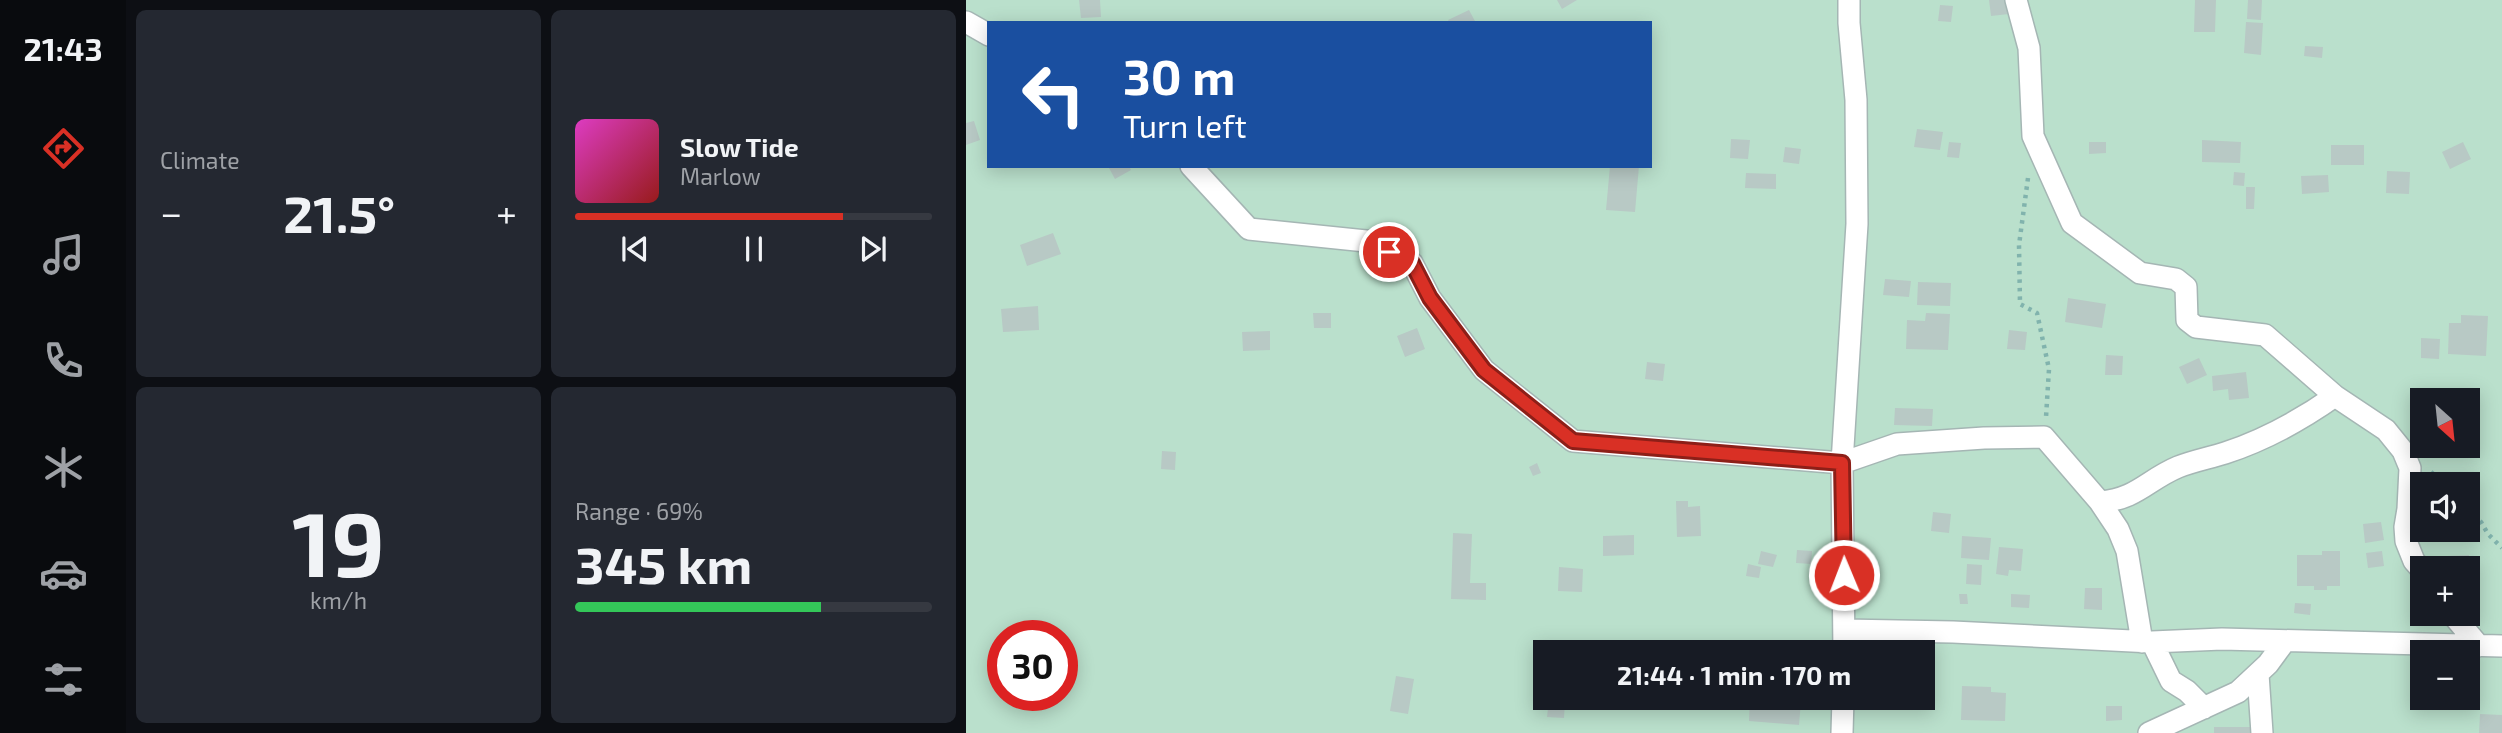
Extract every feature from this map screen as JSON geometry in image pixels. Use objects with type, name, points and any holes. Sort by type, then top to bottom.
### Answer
[{"type":"street","points":[[1844,640],[1842,463],[1857,223],[1856,100],[1849,0]]},
{"type":"street","points":[[2016,0],[2029,48],[2034,136],[2072,223],[2140,273],[2176,279],[2186,287],[2187,320],[2196,327],[2265,335],[2335,396],[2386,430],[2403,451],[2410,475],[2405,527],[2406,541],[2412,556]]},
{"type":"street","points":[[966,22],[987,34]]},
{"type":"street","points":[[1193,168],[1249,229],[1366,241],[1412,263],[1430,298],[1484,370],[1573,441],[1842,463],[1897,444],[2044,437],[2100,502],[2118,529],[2127,551],[2147,642],[2171,681],[2187,691],[2204,708]]},
{"type":"street","points":[[2100,502],[2118,500],[2137,493],[2177,467],[2261,439],[2308,416],[2335,396]]},
{"type":"street","points":[[2462,626],[2474,640]]},
{"type":"street","points":[[1844,630],[1953,632],[2147,642],[2222,639],[2410,644]]},
{"type":"street","points":[[2150,733],[2238,692],[2258,674],[2285,641]]},
{"type":"street","points":[[2480,646],[2502,646]]},
{"type":"street","points":[[2258,674],[2262,733]]},
{"type":"street","points":[[1842,733],[1843,710]]},
{"type":"path","points":[[2034,136],[2019,245],[2020,304],[2037,313],[2049,369],[2044,437]]},
{"type":"path","points":[[2480,521],[2502,548]]},
{"type":"green space","points":[[966,0],[2502,0],[2502,733],[966,733]]},
{"type":"building","points":[[1079,0],[1100,0],[1101,17],[1081,18]]},
{"type":"building","points":[[1557,0],[1577,0],[1562,9]]},
{"type":"building","points":[[1989,0],[2007,0],[2009,14],[1991,16]]},
{"type":"building","points":[[2195,0],[2216,0],[2215,32],[2194,32]]},
{"type":"building","points":[[2248,0],[2262,0],[2261,20],[2247,19]]},
{"type":"building","points":[[1940,5],[1953,6],[1951,22],[1938,21]]},
{"type":"building","points":[[1469,10],[1475,21],[1449,21]]},
{"type":"building","points":[[2246,22],[2263,23],[2261,55],[2244,53]]},
{"type":"building","points":[[2305,46],[2323,47],[2322,58],[2304,56]]},
{"type":"building","points":[[974,121],[980,140],[966,145],[966,123]]},
{"type":"building","points":[[1917,129],[1943,132],[1940,150],[1914,147]]},
{"type":"building","points":[[1731,139],[1750,140],[1748,159],[1730,158]]},
{"type":"building","points":[[2202,140],[2241,142],[2240,163],[2202,162]]},
{"type":"building","points":[[1949,142],[1961,143],[1959,158],[1947,157]]},
{"type":"building","points":[[2089,142],[2106,142],[2106,153],[2089,154]]},
{"type":"building","points":[[2463,142],[2471,159],[2450,169],[2442,152]]},
{"type":"building","points":[[2331,145],[2364,145],[2364,165],[2331,165]]},
{"type":"building","points":[[1785,147],[1801,149],[1799,164],[1783,162]]},
{"type":"building","points":[[1109,168],[1130,168],[1131,170],[1115,179]]},
{"type":"building","points":[[1610,168],[1639,168],[1635,212],[1606,210]]},
{"type":"building","points":[[2387,171],[2410,172],[2409,194],[2386,193]]},
{"type":"building","points":[[2234,172],[2245,173],[2244,186],[2233,185]]},
{"type":"building","points":[[1746,173],[1776,174],[1776,189],[1745,188]]},
{"type":"building","points":[[2328,175],[2329,192],[2302,194],[2301,176]]},
{"type":"building","points":[[2246,187],[2255,187],[2254,209],[2246,209]]},
{"type":"building","points":[[1053,233],[1061,254],[1027,266],[1020,245]]},
{"type":"building","points":[[1885,279],[1911,281],[1909,297],[1883,295]]},
{"type":"building","points":[[1918,282],[1951,283],[1950,306],[1917,305]]},
{"type":"building","points":[[2068,298],[2106,304],[2102,328],[2065,322]]},
{"type":"building","points":[[1038,306],[1039,330],[1003,332],[1001,309]]},
{"type":"building","points":[[1313,313],[1331,313],[1331,328],[1314,328]]},
{"type":"building","points":[[1926,313],[1950,314],[1948,350],[1906,349],[1907,320],[1925,321]]},
{"type":"building","points":[[2461,315],[2488,316],[2486,356],[2448,354],[2449,323],[2461,323]]},
{"type":"building","points":[[1417,328],[1425,349],[1405,357],[1397,336]]},
{"type":"building","points":[[2009,330],[2027,332],[2025,350],[2007,349]]},
{"type":"building","points":[[1270,331],[1270,350],[1243,351],[1242,332]]},
{"type":"building","points":[[2421,338],[2440,339],[2439,359],[2421,358]]},
{"type":"building","points":[[2106,355],[2123,356],[2122,375],[2105,375]]},
{"type":"building","points":[[2199,358],[2207,375],[2187,384],[2179,367]]},
{"type":"building","points":[[1647,362],[1665,364],[1663,381],[1645,379]]},
{"type":"building","points":[[2246,372],[2249,398],[2229,400],[2228,389],[2213,391],[2212,376]]},
{"type":"building","points":[[1895,408],[1933,409],[1932,426],[1894,425]]},
{"type":"building","points":[[1162,451],[1176,452],[1175,470],[1161,469]]},
{"type":"building","points":[[1537,463],[1541,473],[1533,476],[1529,467]]},
{"type":"building","points":[[1676,501],[1688,501],[1688,507],[1700,506],[1701,536],[1677,537]]},
{"type":"building","points":[[1933,512],[1951,514],[1949,533],[1931,531]]},
{"type":"building","points":[[2381,522],[2384,540],[2365,543],[2363,524]]},
{"type":"building","points":[[1453,533],[1472,534],[1470,583],[1486,583],[1486,600],[1451,599]]},
{"type":"building","points":[[1634,535],[1634,555],[1603,556],[1603,536]]},
{"type":"building","points":[[1962,536],[1991,538],[1989,560],[1961,558]]},
{"type":"building","points":[[1999,547],[2023,549],[2021,571],[2009,570],[2008,576],[1996,574]]},
{"type":"building","points":[[1797,550],[1812,551],[1811,564],[1796,563]]},
{"type":"building","points":[[1761,551],[1777,555],[1773,567],[1758,564]]},
{"type":"building","points":[[2322,551],[2340,551],[2340,586],[2314,590],[2314,586],[2297,586],[2297,555],[2322,555]]},
{"type":"building","points":[[2382,551],[2384,566],[2368,568],[2366,553]]},
{"type":"building","points":[[1748,564],[1761,567],[1759,578],[1746,576]]},
{"type":"building","points":[[1967,564],[1982,565],[1981,585],[1966,584]]},
{"type":"building","points":[[1559,567],[1583,569],[1582,592],[1558,591]]},
{"type":"building","points":[[2085,588],[2102,588],[2102,610],[2084,609]]},
{"type":"building","points":[[1959,594],[1967,594],[1968,604],[1960,604]]},
{"type":"building","points":[[2011,594],[2030,595],[2029,608],[2011,607]]},
{"type":"building","points":[[2295,603],[2311,604],[2310,615],[2294,613]]},
{"type":"building","points":[[1396,676],[1414,679],[1408,714],[1390,711]]},
{"type":"building","points":[[1962,686],[1991,687],[1991,692],[2006,693],[2005,721],[1961,720]]},
{"type":"building","points":[[2106,706],[2122,706],[2122,720],[2106,721]]},
{"type":"building","points":[[1548,710],[1564,710],[1564,718],[1547,717]]},
{"type":"building","points":[[1749,710],[1800,710],[1799,725],[1749,721]]},
{"type":"building","points":[[2480,714],[2502,715],[2502,733],[2479,733]]},
{"type":"building","points":[[2214,727],[2251,727],[2251,733],[2214,733]]},
{"type":"route","points":[[1389,252],[1412,263],[1430,298],[1484,370],[1573,441],[1842,463],[1844,575]]}]
